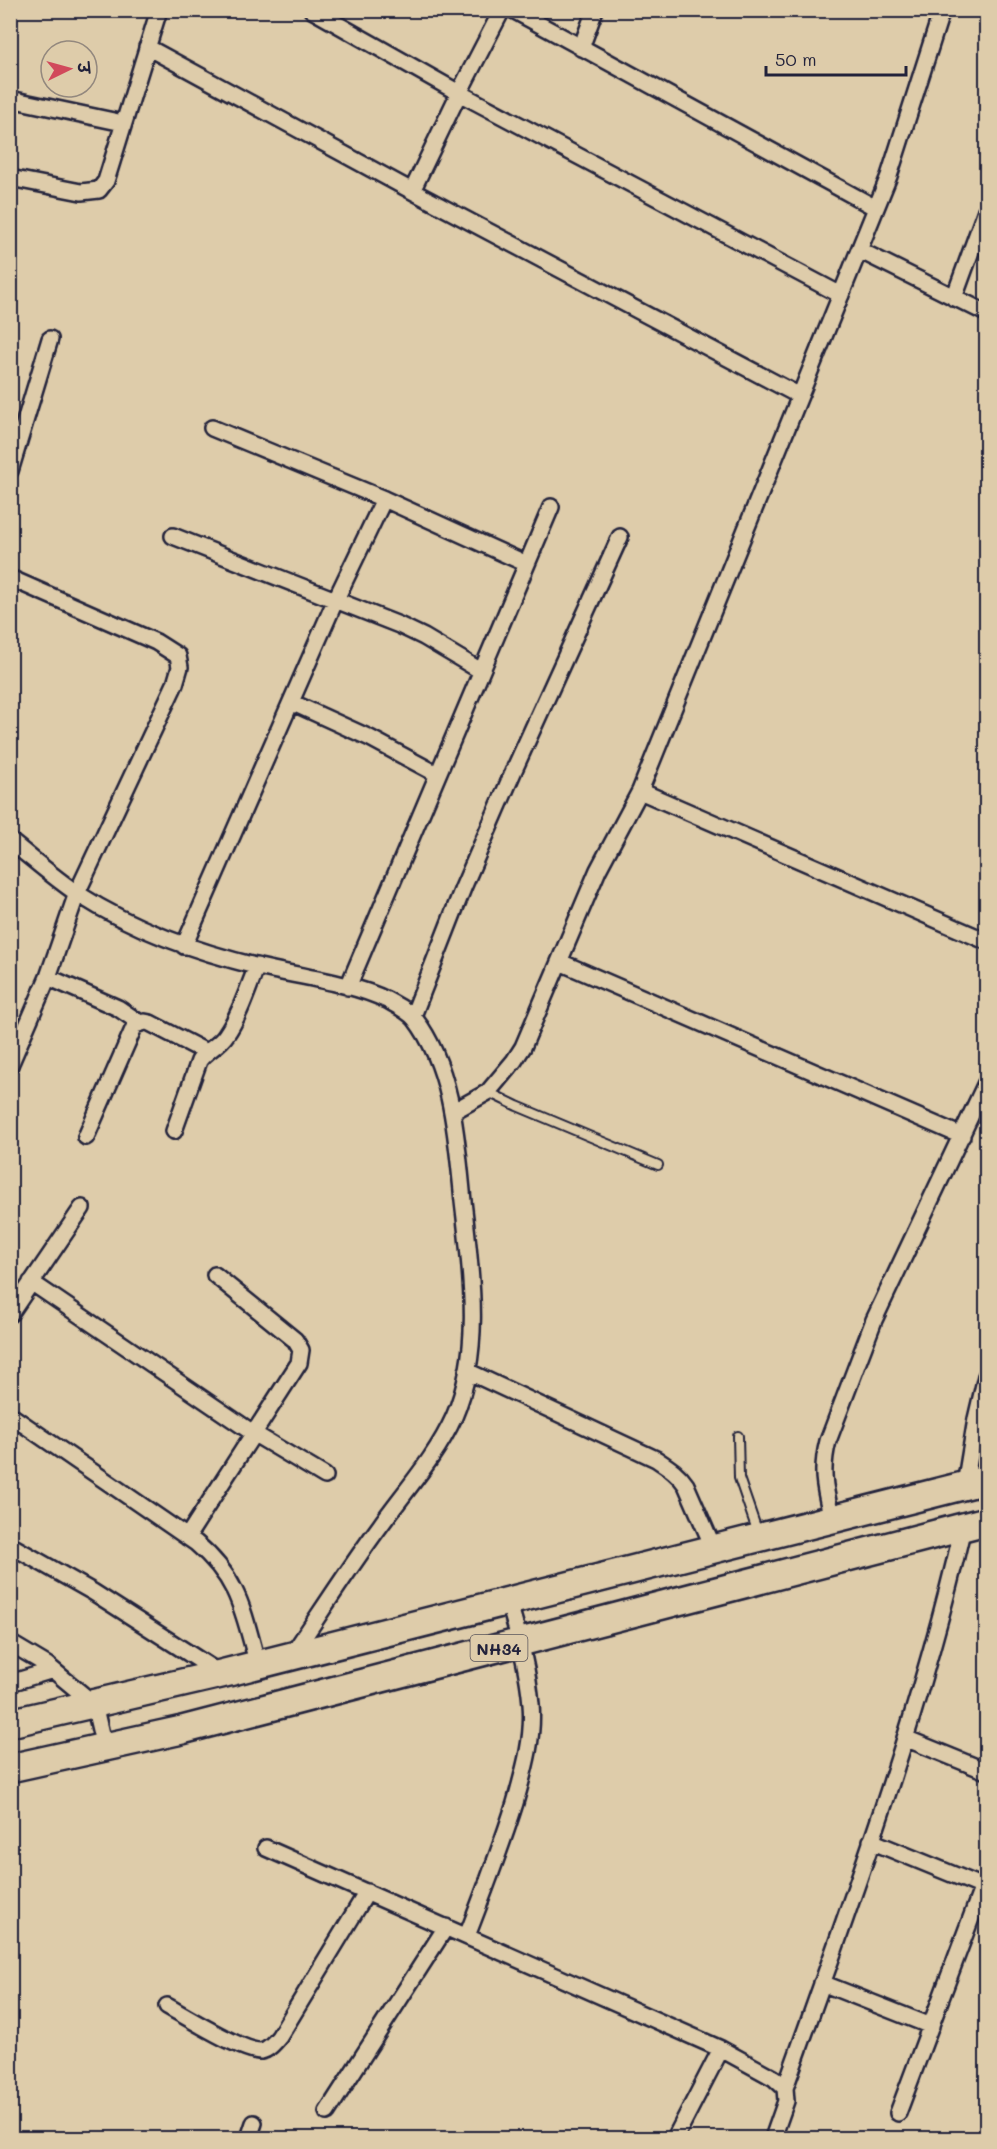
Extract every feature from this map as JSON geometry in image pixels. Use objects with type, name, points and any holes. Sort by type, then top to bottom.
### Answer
[{"type":"highway","name":"NH34","points":[[10,1723],[222,1674],[976,1483]]},
{"type":"highway","name":"NH34","points":[[10,1768],[182,1730],[975,1524]]},
{"type":"street","points":[[10,178],[81,192],[99,190],[106,181],[159,10]]},
{"type":"street","points":[[312,10],[459,93],[841,295]]},
{"type":"street","points":[[412,191],[502,10]]},
{"type":"street","points":[[513,10],[876,208]]},
{"type":"street","points":[[581,48],[595,10]]},
{"type":"street","points":[[454,1111],[488,1092],[514,1061],[560,962],[598,870],[640,791],[890,176],[942,10]]},
{"type":"street","points":[[147,47],[412,191],[800,396]]},
{"type":"street","points":[[10,99],[123,123]]},
{"type":"street","points":[[954,298],[987,210]]},
{"type":"street","points":[[859,250],[987,313]]},
{"type":"street","points":[[10,471],[50,339]]},
{"type":"street","points":[[212,428],[384,499],[527,564]]},
{"type":"street","points":[[184,946],[336,599],[384,499]]},
{"type":"street","points":[[348,987],[551,507]]},
{"type":"street","points":[[173,536],[336,599],[424,637],[481,671]]},
{"type":"street","points":[[413,1016],[463,888],[513,770],[620,537]]},
{"type":"street","points":[[10,578],[156,642],[178,656],[180,668],[175,684],[77,893],[48,977],[10,1065]]},
{"type":"street","points":[[291,702],[370,738],[437,774]]},
{"type":"street","points":[[640,791],[987,941]]},
{"type":"street","points":[[10,841],[77,893],[104,909],[184,946],[348,987],[385,999],[413,1016],[424,1032],[437,1061],[454,1111],[470,1267],[472,1331],[467,1371],[455,1415],[441,1442],[366,1545],[291,1656]]},
{"type":"street","points":[[560,962],[962,1136]]},
{"type":"street","points":[[174,1131],[199,1061],[228,1032],[257,966]]},
{"type":"street","points":[[48,977],[118,1008],[140,1023]]},
{"type":"street","points":[[86,1137],[135,1025],[150,1023],[206,1052]]},
{"type":"street","points":[[832,1519],[823,1475],[823,1461],[828,1441],[874,1320],[987,1083]]},
{"type":"street","points":[[10,1314],[82,1208]]},
{"type":"street","points":[[187,1537],[299,1363],[301,1350],[296,1340],[215,1275]]},
{"type":"street","points":[[31,1282],[253,1433],[325,1476]]},
{"type":"street","points":[[467,1371],[656,1459],[672,1469],[686,1485],[714,1549]]},
{"type":"street","points":[[976,1483],[976,1419],[987,1377]]},
{"type":"street","points":[[10,1415],[213,1557],[226,1573],[238,1594],[258,1665]]},
{"type":"street","points":[[773,2139],[786,2101],[785,2088],[905,1738],[953,1573],[975,1524]]},
{"type":"street","points":[[10,1545],[93,1592],[222,1674]]},
{"type":"street","points":[[467,1936],[500,1851],[526,1766],[530,1741],[531,1705],[521,1642],[508,1601]]},
{"type":"street","points":[[10,1643],[53,1670],[94,1704],[104,1747]]},
{"type":"street","points":[[10,1683],[53,1670]]},
{"type":"street","points":[[905,1738],[987,1771]]},
{"type":"street","points":[[871,1841],[985,1887],[898,2114]]},
{"type":"street","points":[[266,1848],[721,2049],[774,2078],[785,2088]]},
{"type":"street","points":[[167,2006],[242,2046],[262,2051],[272,2046],[367,1892]]},
{"type":"street","points":[[327,2112],[446,1927]]},
{"type":"street","points":[[822,1983],[931,2026]]},
{"type":"street","points":[[675,2139],[721,2049]]},
{"type":"street","points":[[249,2139],[254,2123]]},
{"type":"lane","points":[[488,1092],[658,1165]]},
{"type":"lane","points":[[738,1436],[739,1478],[760,1538]]}]
